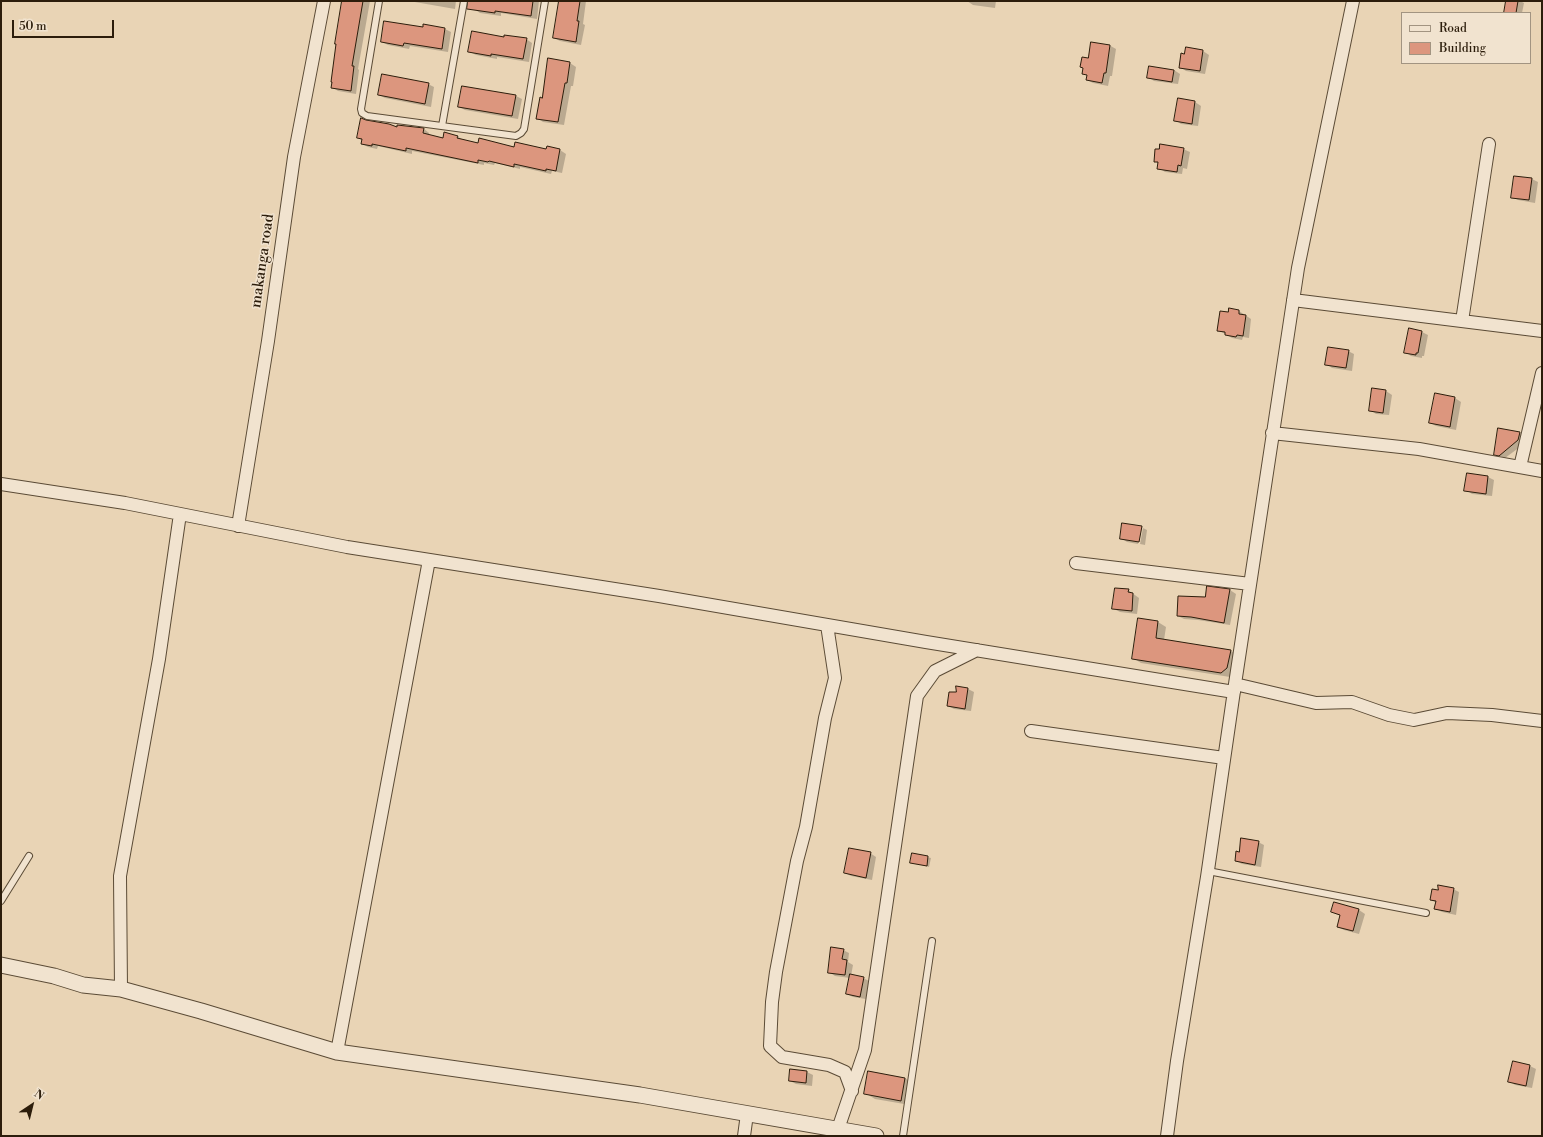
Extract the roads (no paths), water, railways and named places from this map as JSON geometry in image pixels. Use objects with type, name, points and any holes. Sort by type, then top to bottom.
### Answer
[{"type":"street","name":"makanga road","points":[[238,526],[268,340],[294,157],[324,1]]},
{"type":"street","points":[[1167,1136],[1177,1061],[1208,871],[1272,433],[1298,268],[1352,1]]},
{"type":"street","points":[[1462,321],[1489,144]]},
{"type":"street","points":[[1293,300],[1542,331]]},
{"type":"street","points":[[1520,467],[1542,373]]},
{"type":"street","points":[[1272,433],[1419,449],[1542,471]]},
{"type":"street","points":[[1,484],[125,503],[347,547],[659,596],[977,650],[1234,688],[1316,703],[1352,702],[1389,715],[1414,720],[1447,713],[1492,715],[1542,721]]},
{"type":"street","points":[[121,989],[120,876],[159,659],[180,514]]},
{"type":"street","points":[[337,1052],[429,560]]},
{"type":"street","points":[[1076,563],[1250,584]]},
{"type":"street","points":[[827,625],[835,678],[825,718],[806,827],[797,861],[776,972],[772,1002],[770,1046],[782,1057],[829,1065],[845,1072],[852,1091]]},
{"type":"street","points":[[838,1129],[865,1050],[917,696],[935,671],[977,650]]},
{"type":"street","points":[[1031,731],[1224,758]]},
{"type":"street","points":[[1,964],[83,984],[121,989],[201,1011],[337,1052],[640,1095],[876,1136]]},
{"type":"street","points":[[744,1136],[747,1114]]},
{"type":"lane","points":[[379,1],[361,109],[362,113],[367,116],[516,136],[521,133],[524,128],[545,1]]},
{"type":"lane","points":[[442,126],[464,1]]},
{"type":"lane","points":[[1,901],[29,856]]},
{"type":"lane","points":[[1208,871],[1426,912]]},
{"type":"lane","points":[[903,1136],[932,941]]}]
